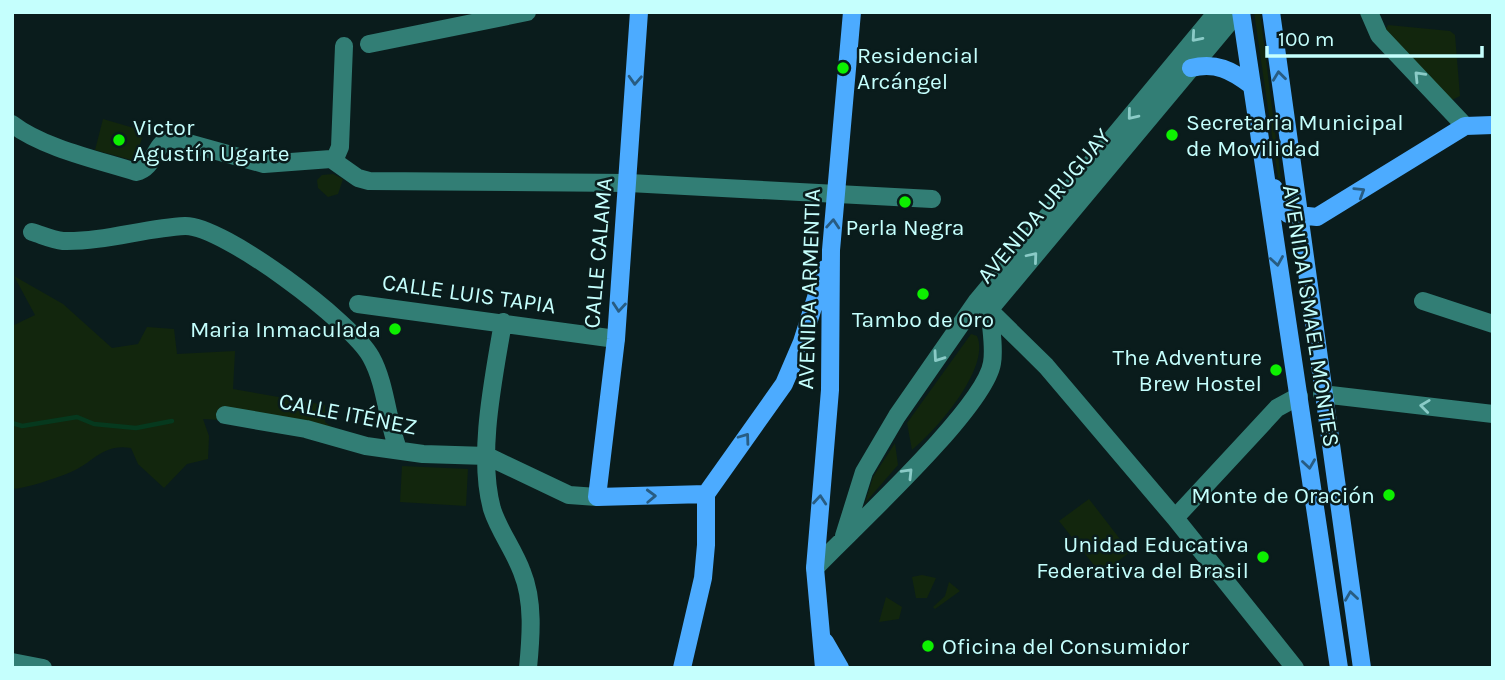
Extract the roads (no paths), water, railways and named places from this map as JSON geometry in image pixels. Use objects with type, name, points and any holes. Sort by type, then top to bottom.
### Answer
[{"type":"main road","name":"CALLE CALAMA","points":[[597,497],[616,339],[639,12]]},
{"type":"main road","name":"AVENIDA ARMENTIA","points":[[824,668],[816,568],[830,390],[831,250],[852,12]]},
{"type":"main road","name":"AVENIDA ISMAEL MONTES","points":[[1240,12],[1339,668]]},
{"type":"main road","name":"AVENIDA ISMAEL MONTES","points":[[1271,12],[1322,394],[1362,666]]},
{"type":"main road","points":[[1185,67],[1217,65],[1237,74],[1251,85]]},
{"type":"main road","points":[[1261,154],[1270,164],[1279,207],[1298,216],[1317,217],[1465,126],[1493,125]]},
{"type":"main road","points":[[682,668],[703,578],[706,494],[784,384],[802,342],[831,250]]},
{"type":"main road","points":[[1299,396],[1322,394]]},
{"type":"main road","name":"CALLE ITÉNEZ","points":[[597,497],[706,494]]},
{"type":"main road","points":[[823,639],[840,668]]},
{"type":"main road","points":[[1339,668],[1362,666]]},
{"type":"street","points":[[369,44],[527,12]]},
{"type":"street","name":"AVENIDA URUGUAY","points":[[1185,67],[1217,12]]},
{"type":"street","name":"AVENIDA URUGUAY","points":[[843,539],[864,472],[897,416],[1058,214],[1185,67],[1240,12]]},
{"type":"street","points":[[1369,12],[1379,35],[1465,126]]},
{"type":"street","points":[[334,161],[340,147],[344,46]]},
{"type":"street","points":[[12,124],[22,131],[86,156],[136,172],[146,168],[160,144],[169,138],[264,164],[324,158],[334,161],[358,178],[369,181],[629,183],[932,199]]},
{"type":"street","points":[[32,232],[61,241],[188,226],[212,233],[246,252],[286,277],[369,354],[398,449]]},
{"type":"street","points":[[1423,301],[1493,324]]},
{"type":"street","name":"CALLE LUIS TAPIA","points":[[358,304],[616,339]]},
{"type":"street","points":[[984,305],[1046,366],[1175,518],[1295,668]]},
{"type":"street","name":"AVENIDA URUGUAY","points":[[816,568],[934,447],[983,385],[992,363],[984,305]]},
{"type":"street","points":[[503,322],[492,385],[487,456],[493,510],[523,574],[527,596],[528,668]]},
{"type":"street","points":[[1322,394],[1493,414]]},
{"type":"street","points":[[1175,518],[1277,408],[1299,396]]},
{"type":"street","name":"CALLE ITÉNEZ","points":[[225,415],[306,429],[366,446],[422,454],[487,456],[569,495],[597,497]]},
{"type":"street","points":[[12,662],[43,668]]},
{"type":"waterway","points":[[12,423],[22,426],[77,417],[94,424],[136,428],[172,421]]},
{"type":"place","name":"Residencial Arcángel","points":[[843,68]]},
{"type":"place","name":"Secretaria Municipal de Movilidad","points":[[1172,135]]},
{"type":"place","name":"Victor Agustín Ugarte","points":[[119,140]]},
{"type":"place","name":"Perla Negra","points":[[905,202]]},
{"type":"place","name":"Tambo de Oro","points":[[923,294]]},
{"type":"place","name":"Maria Inmaculada","points":[[395,329]]},
{"type":"place","name":"The Adventure Brew Hostel","points":[[1276,370]]},
{"type":"place","name":"Monte de Oración","points":[[1389,495]]},
{"type":"place","name":"Unidad Educativa Federativa del Brasil","points":[[1263,557]]},
{"type":"place","name":"Oficina del Consumidor","points":[[928,646]]}]
